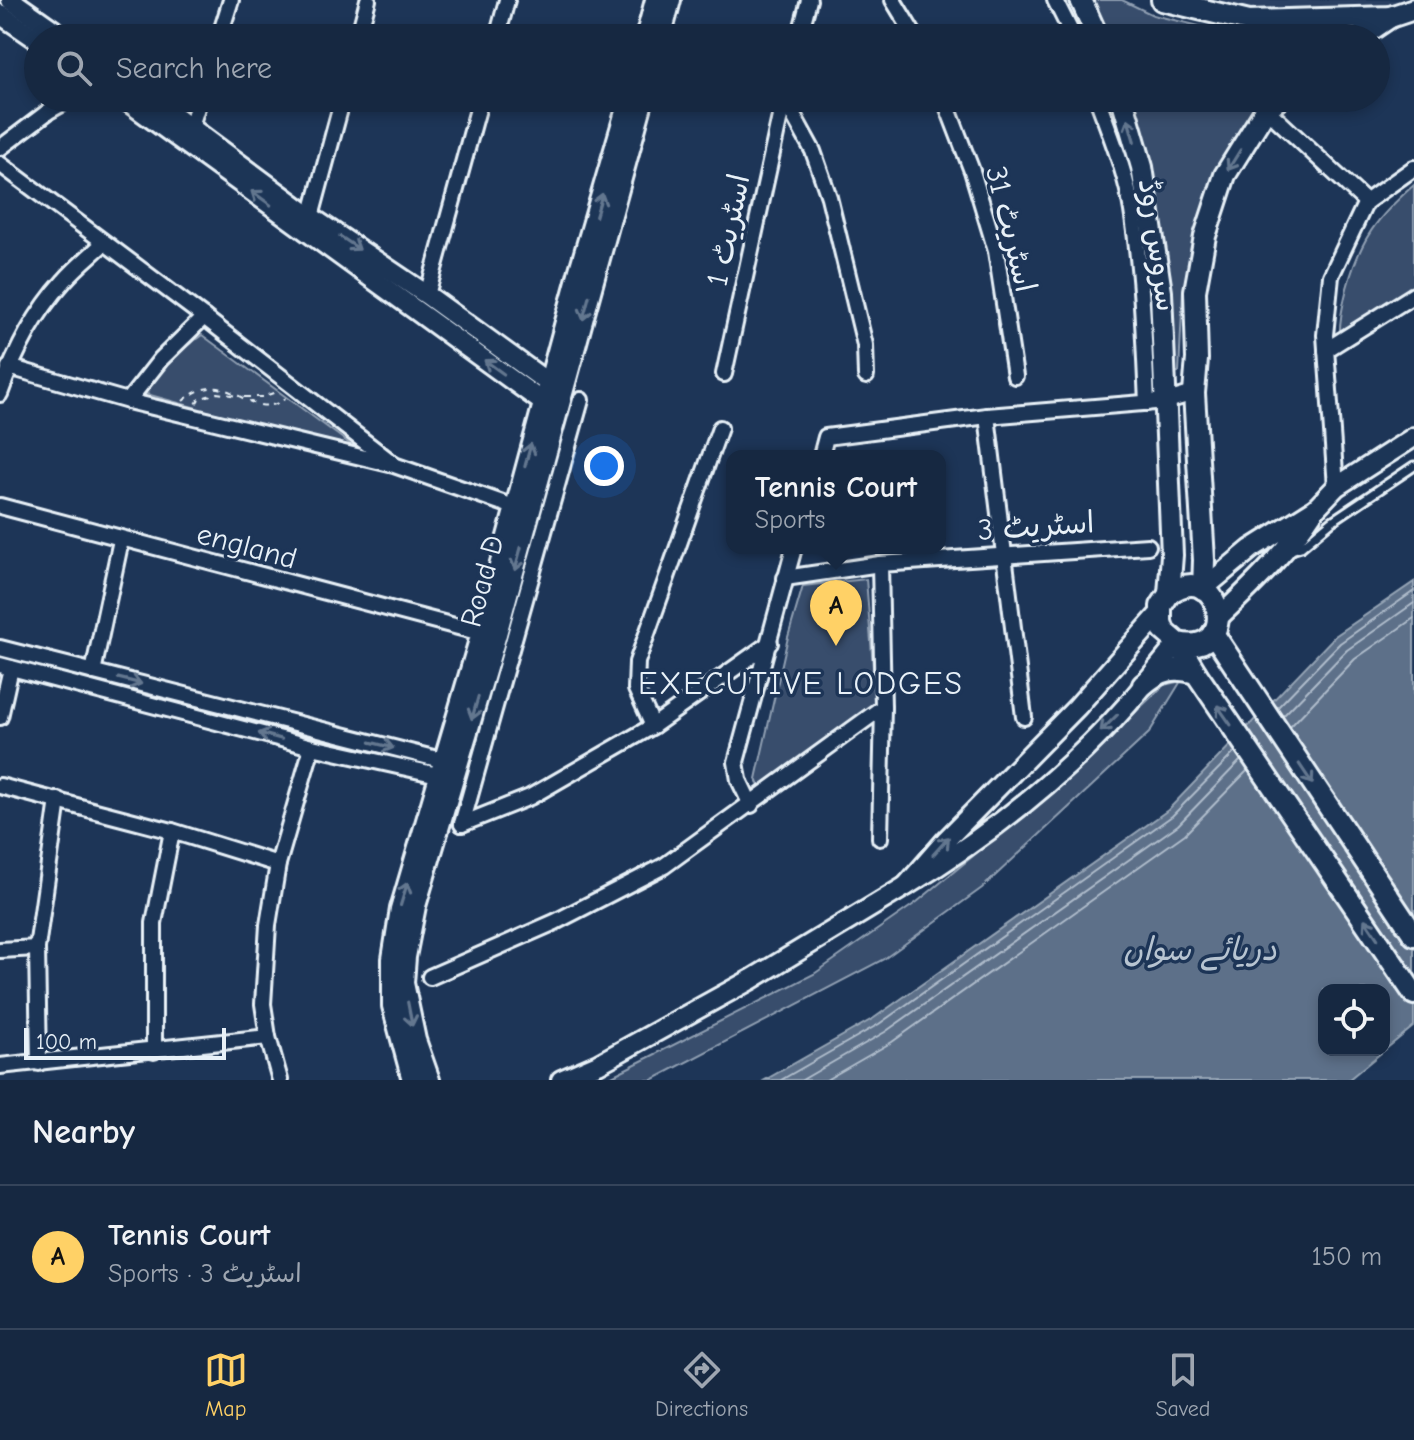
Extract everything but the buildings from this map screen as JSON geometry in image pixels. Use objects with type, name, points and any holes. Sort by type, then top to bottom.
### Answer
[{"type":"main road","points":[[1081,0],[1092,24]]},
{"type":"main road","points":[[1162,0],[1249,21],[1390,17]]},
{"type":"main road","points":[[1380,24],[1414,9]]},
{"type":"main road","points":[[1126,112],[1142,167],[1161,292],[1157,402],[1172,555],[1169,594],[1160,613],[1164,631],[1178,643],[1414,994]]},
{"type":"main road","points":[[1203,589],[1194,393],[1197,359],[1195,291],[1205,236],[1225,175],[1268,112]]},
{"type":"main road","points":[[1169,594],[1189,585],[1203,589],[1215,600],[1216,625],[1231,663],[1414,935]]},
{"type":"main road","points":[[1178,643],[1197,644],[1216,625]]},
{"type":"main road","points":[[1143,685],[1153,676],[1172,669],[1199,678]]},
{"type":"street","points":[[11,0],[45,24]]},
{"type":"street","points":[[223,24],[231,0]]},
{"type":"street","points":[[362,24],[368,0]]},
{"type":"street","points":[[501,24],[507,0]]},
{"type":"street","points":[[649,24],[655,0]]},
{"type":"street","points":[[665,24],[671,0]]},
{"type":"street","points":[[803,24],[809,0]]},
{"type":"street","points":[[893,0],[908,24]]},
{"type":"street","points":[[1055,0],[1067,24]]},
{"type":"street","points":[[0,14],[24,30]]},
{"type":"street","points":[[0,148],[48,112]]},
{"type":"street","points":[[142,112],[551,408]]},
{"type":"street","points":[[171,112],[311,217],[564,392],[462,824],[530,797],[653,726],[770,643]]},
{"type":"street","points":[[191,126],[196,112]]},
{"type":"street","points":[[311,217],[339,112]]},
{"type":"street","points":[[427,295],[477,112]]},
{"type":"street","name":"Road D","points":[[564,392],[626,112]]},
{"type":"street","name":"Road D","points":[[430,1080],[416,1040],[404,983],[416,906],[514,507],[551,408],[564,392],[640,112]]},
{"type":"street","name":"اسٹریٹ 1","points":[[724,374],[781,112]]},
{"type":"street","points":[[792,112],[813,151],[829,197],[865,345],[866,376]]},
{"type":"street","name":"اسٹریٹ 31","points":[[949,112],[972,171],[996,251],[1015,376]]},
{"type":"street","name":"سروس روڈ","points":[[1102,112],[1132,209],[1157,402]]},
{"type":"street","points":[[1281,112],[1366,202]]},
{"type":"street","points":[[0,164],[394,465]]},
{"type":"street","points":[[1336,487],[1326,350],[1331,276],[1366,202],[1414,168]]},
{"type":"street","points":[[0,394],[9,367],[31,327],[62,282],[104,243]]},
{"type":"street","points":[[1326,350],[1414,295]]},
{"type":"street","points":[[128,401],[161,359],[204,317]]},
{"type":"street","points":[[9,367],[128,401],[394,465],[514,507]]},
{"type":"street","points":[[823,450],[826,437],[987,416],[1157,402],[1194,393]]},
{"type":"street","name":"Road D","points":[[412,1080],[392,1006],[392,959],[400,909],[450,770],[551,408]]},
{"type":"street","points":[[987,416],[1024,717]]},
{"type":"street","points":[[653,726],[636,689],[637,662],[720,428]]},
{"type":"street","points":[[1216,625],[1298,536],[1316,508],[1336,487],[1414,437]]},
{"type":"street","name":"england","points":[[0,506],[481,633]]},
{"type":"street","points":[[1203,589],[1251,549],[1316,508]]},
{"type":"street","points":[[93,672],[121,540]]},
{"type":"street","name":"اسٹریٹ 3","points":[[785,578],[880,564],[1148,546]]},
{"type":"street","points":[[751,805],[739,780],[736,762],[792,554]]},
{"type":"street","points":[[880,564],[883,707],[880,838]]},
{"type":"street","points":[[906,886],[947,839],[1077,707],[1160,613]]},
{"type":"street","points":[[561,1080],[598,1064],[752,979],[961,853],[1048,784],[1126,706],[1178,643]]},
{"type":"street","points":[[0,648],[450,770]]},
{"type":"street","points":[[0,717],[6,666],[312,747],[450,770]]},
{"type":"street","points":[[430,977],[555,922],[664,866],[883,707]]},
{"type":"street","points":[[280,1080],[263,1004],[268,925],[278,864],[312,747]]},
{"type":"street","points":[[0,786],[172,831],[278,864]]},
{"type":"street","points":[[39,1063],[37,948],[58,800]]},
{"type":"street","points":[[154,1051],[154,923],[172,831]]},
{"type":"street","points":[[0,950],[37,948]]},
{"type":"street","points":[[0,1066],[268,1037]]},
{"type":"lane","points":[[1282,554],[1301,547],[1332,521],[1414,466]]},
{"type":"path","points":[[177,413],[186,398],[205,389],[224,388],[254,404],[275,404],[286,399],[290,384]]},
{"type":"path","points":[[194,417],[199,399],[204,396],[217,393],[240,397],[268,396],[290,384]]},
{"type":"shaded area","points":[[1089,0],[1122,0],[1153,15],[1191,24],[1100,24]]},
{"type":"shaded area","points":[[1215,0],[1407,0],[1393,5],[1311,11],[1237,7]]},
{"type":"shaded area","points":[[1133,112],[1261,112],[1250,124],[1206,197],[1183,290],[1179,372],[1170,373]]},
{"type":"shaded area","points":[[1414,185],[1414,291],[1340,338],[1347,288],[1364,243],[1389,208]]},
{"type":"shaded area","points":[[202,335],[365,455],[143,393],[172,357]]},
{"type":"shaded area","points":[[866,579],[876,705],[761,791],[756,779],[788,637],[803,586]]},
{"type":"shaded area","points":[[1181,681],[1149,733],[982,888],[884,959],[652,1080],[604,1080],[814,974],[917,902],[1057,787],[1164,685]]},
{"type":"water","name":"دریائے سواں","points":[[1414,582],[1414,1026],[1390,1046],[1390,984],[1318,984],[1318,1056],[1377,1056],[1348,1080],[765,1080],[874,1018],[1168,810],[1335,636]]},
{"type":"place","name":"Tennis Court","points":[[836,646]]},
{"type":"district","name":"EXECUTIVE LODGES","points":[[801,683]]}]
